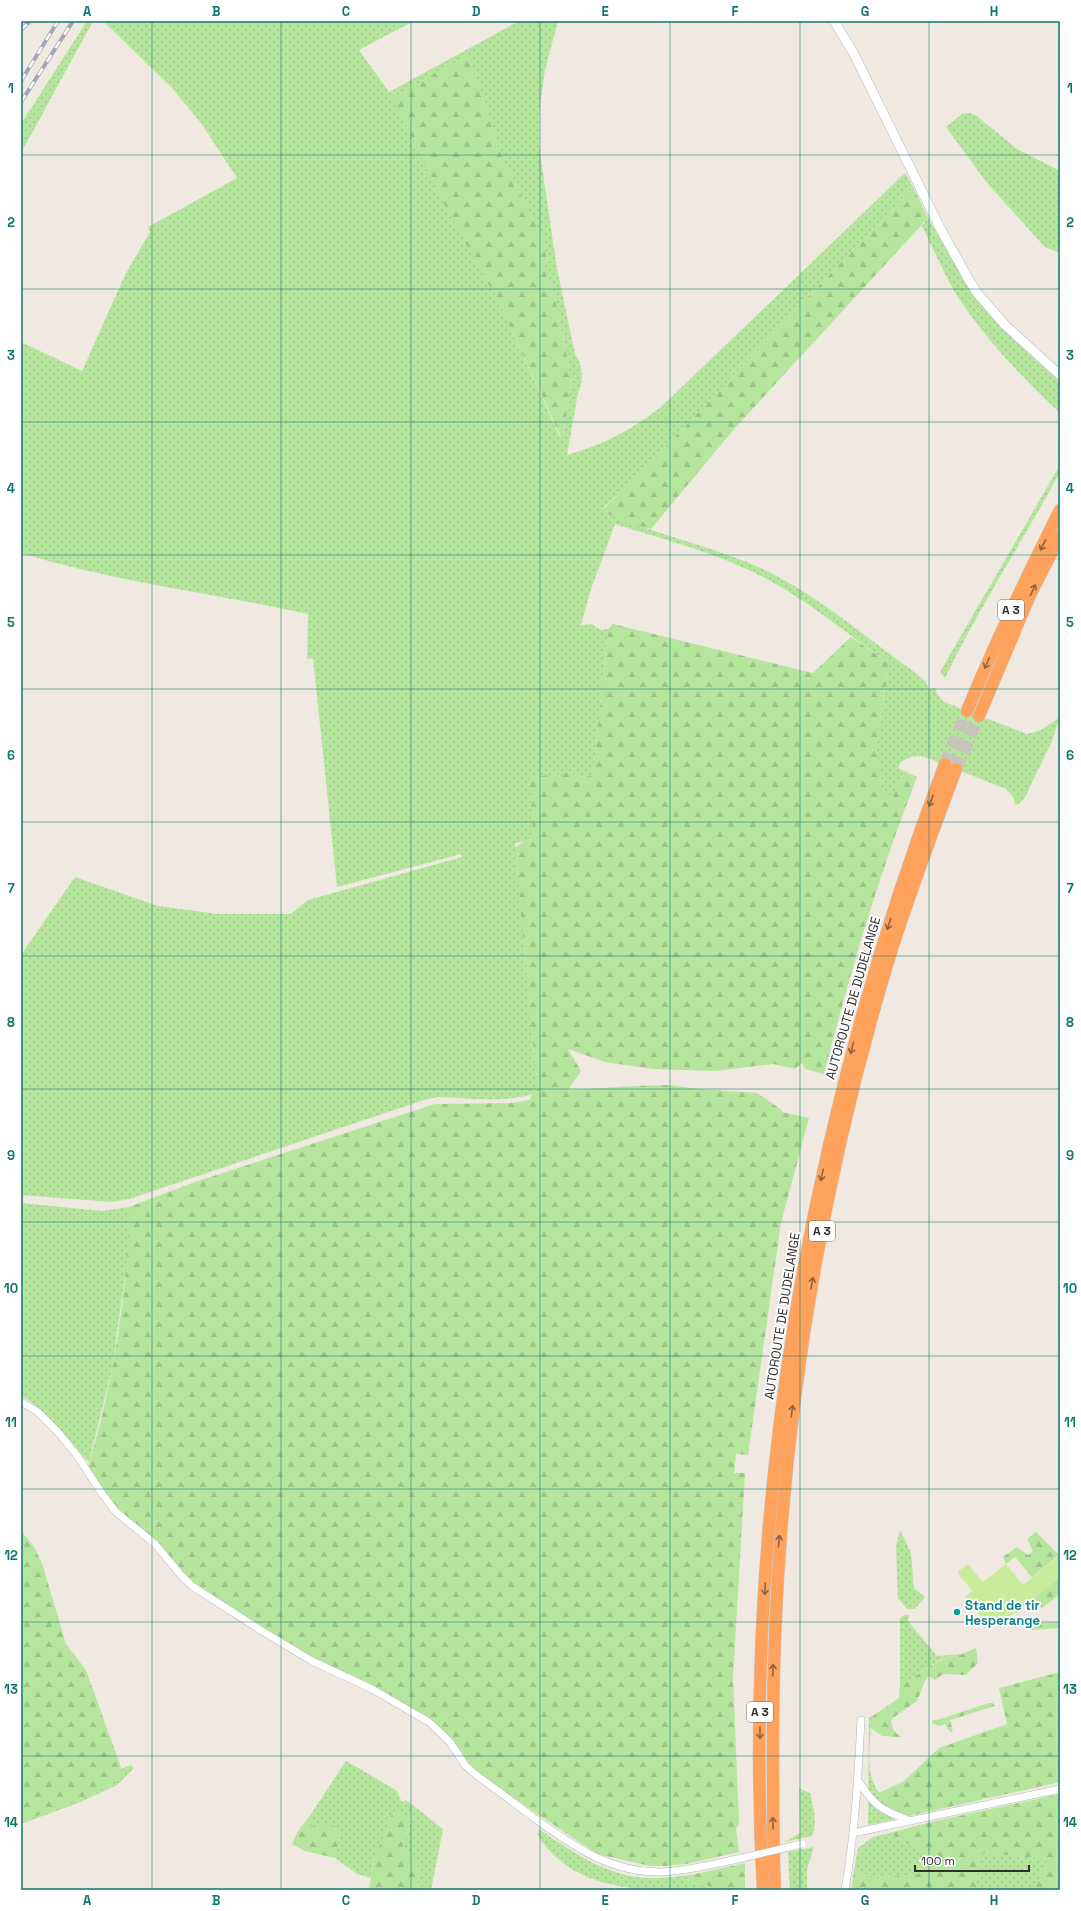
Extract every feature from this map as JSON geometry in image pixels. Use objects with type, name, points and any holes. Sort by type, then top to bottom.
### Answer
[{"type":"highway","name":"A 3","points":[[967,711],[1021,588],[1060,510]]},
{"type":"highway","name":"A 3","points":[[979,716],[1030,595],[1060,536]]},
{"type":"highway","name":"AUTOROUTE DE DUDELANGE","points":[[763,1890],[760,1758],[762,1648],[773,1482],[792,1327],[805,1254],[858,1024],[901,886],[951,766],[889,959],[870,1027],[833,1176],[808,1308],[792,1415],[784,1484],[775,1601],[772,1710],[775,1890]]},
{"type":"main road","points":[[834,21],[854,54],[940,228],[969,280],[1005,325],[1060,375]]},
{"type":"street","points":[[21,1402],[38,1412],[57,1431],[76,1454],[116,1512],[155,1544],[192,1586],[312,1661],[372,1689],[429,1722],[450,1742],[465,1765],[475,1774],[580,1851],[604,1862],[628,1869],[660,1872],[686,1870],[802,1844]]},
{"type":"street","points":[[845,1890],[859,1782],[861,1720]]},
{"type":"street","points":[[859,1782],[867,1795],[879,1808],[911,1821]]},
{"type":"street","points":[[853,1833],[1060,1789]]},
{"type":"green space","points":[[87,21],[93,21],[21,153],[21,124]]},
{"type":"green space","points":[[103,21],[414,21],[359,50],[389,92],[519,21],[558,21],[545,70],[539,114],[539,146],[557,269],[575,354],[580,363],[582,374],[567,455],[617,436],[661,407],[905,173],[913,187],[628,486],[603,508],[599,509],[640,526],[746,562],[787,582],[825,606],[917,674],[926,682],[929,690],[935,687],[937,694],[944,702],[1027,734],[1041,730],[1059,718],[1052,741],[1024,799],[1019,804],[1015,805],[1014,798],[1006,789],[928,758],[919,756],[910,757],[900,764],[898,768],[904,771],[895,792],[887,802],[877,756],[877,743],[889,663],[804,602],[755,573],[696,549],[615,524],[591,589],[581,625],[592,624],[599,629],[608,629],[593,776],[585,777],[567,773],[533,839],[515,843],[535,1066],[540,1091],[517,1098],[504,1099],[439,1097],[427,1099],[129,1199],[112,1202],[21,1195],[21,955],[75,877],[158,906],[218,914],[291,914],[308,900],[462,857],[461,854],[337,887],[313,658],[307,659],[308,614],[128,580],[21,553],[21,342],[82,371],[126,273],[150,232],[148,227],[237,178],[201,123],[172,88]],"holes":[[[468,55],[502,157],[545,243],[547,260],[544,268],[548,282],[552,284],[568,361],[571,384],[563,437],[560,437],[500,305]]]},
{"type":"green space","points":[[468,55],[502,157],[545,243],[547,260],[544,268],[548,282],[552,284],[568,361],[571,384],[563,437],[561,437],[500,305],[445,206],[392,98]]},
{"type":"green space","points":[[969,113],[977,116],[1017,149],[1060,171],[1060,253],[1045,247],[987,183],[946,127],[962,114]]},
{"type":"green space","points":[[913,187],[928,218],[735,428],[651,529],[625,522],[598,509],[604,508],[628,486]]},
{"type":"green space","points":[[928,218],[972,291],[993,318],[1060,382],[1060,413],[1031,385],[991,342],[967,311],[942,269],[922,226]]},
{"type":"green space","points":[[1060,465],[1060,472],[972,626],[945,678],[940,672]]},
{"type":"green space","points":[[613,624],[813,673],[851,637],[889,663],[877,743],[877,756],[887,802],[895,792],[904,771],[917,777],[890,850],[866,924],[824,1074],[805,1069],[802,1063],[795,1069],[773,1064],[716,1071],[652,1069],[605,1062],[568,1049],[581,1071],[568,1090],[669,1085],[757,1093],[782,1110],[782,1112],[809,1118],[781,1223],[748,1455],[736,1454],[734,1473],[745,1473],[733,1677],[739,1824],[736,1828],[739,1852],[686,1864],[664,1866],[650,1866],[597,1854],[465,1765],[429,1722],[312,1661],[192,1586],[155,1544],[116,1512],[87,1470],[104,1407],[117,1340],[126,1272],[129,1207],[195,1182],[435,1104],[511,1103],[530,1100],[531,1095],[540,1091],[535,1066],[515,848],[524,841],[533,839],[530,777],[567,773],[585,777],[593,775],[608,629]]},
{"type":"green space","points":[[21,1203],[102,1211],[129,1207],[129,1248],[112,1369],[89,1462],[80,1454],[50,1418],[21,1396]]},
{"type":"green space","points":[[900,1530],[911,1553],[914,1588],[925,1597],[915,1609],[907,1609],[898,1598],[896,1546]]},
{"type":"green space","points":[[21,1531],[33,1545],[42,1563],[66,1644],[86,1670],[123,1773],[121,1779],[116,1783],[76,1801],[21,1822]]},
{"type":"green space","points":[[1036,1532],[1059,1555],[1032,1577],[1015,1557],[1006,1564],[1003,1557],[1017,1547],[1028,1555],[1033,1551],[1027,1539]]},
{"type":"green space","points":[[1060,1555],[1060,1577],[998,1627],[988,1615],[983,1619],[965,1597],[972,1591],[957,1572],[968,1564],[983,1582],[1006,1564],[1023,1585]]},
{"type":"green space","points":[[1060,1577],[1060,1594],[1042,1608],[1034,1598]]},
{"type":"green space","points":[[904,1615],[909,1615],[908,1621],[937,1656],[962,1654],[941,1659],[900,1686],[900,1618]]},
{"type":"green space","points":[[1060,1622],[1060,1628],[1032,1630],[1031,1624]]},
{"type":"green space","points":[[976,1648],[978,1663],[966,1675],[943,1674],[935,1680],[929,1676],[925,1681],[917,1701],[893,1718],[891,1722],[894,1731],[901,1737],[882,1736],[871,1728],[871,1717],[899,1698],[900,1686],[942,1659],[962,1654]]},
{"type":"green space","points":[[1060,1672],[1060,1782],[909,1816],[893,1807],[878,1793],[903,1782],[939,1748],[1007,1724],[999,1688]]},
{"type":"green space","points":[[993,1703],[995,1706],[950,1720],[953,1732],[950,1732],[945,1724],[939,1726],[932,1723],[933,1720]]},
{"type":"green space","points":[[871,1717],[869,1763],[875,1786],[882,1796],[893,1806],[909,1816],[868,1825],[869,1718]]},
{"type":"green space","points":[[346,1761],[396,1790],[402,1802],[406,1800],[443,1829],[431,1890],[417,1890],[420,1869],[402,1849],[412,1818],[374,1860],[371,1878],[357,1874],[335,1858],[341,1828],[309,1835],[312,1818],[309,1817]]},
{"type":"green space","points":[[131,1765],[134,1768],[117,1785],[78,1803],[21,1824],[21,1822],[76,1801],[116,1783],[123,1773],[121,1769]]},
{"type":"green space","points":[[799,1788],[810,1793],[814,1814],[814,1830],[812,1836],[785,1842],[800,1833]]},
{"type":"green space","points":[[1060,1794],[1060,1890],[1034,1890],[1049,1859],[981,1853],[976,1890],[851,1890],[854,1871],[878,1878],[918,1874],[920,1851],[889,1833],[931,1822]]},
{"type":"green space","points":[[393,1811],[412,1818],[402,1849],[420,1869],[417,1890],[369,1890],[374,1860]]},
{"type":"green space","points":[[309,1817],[312,1818],[310,1835],[324,1824],[341,1828],[335,1858],[305,1851],[292,1844],[298,1831]]},
{"type":"green space","points":[[539,1829],[577,1854],[604,1868],[618,1873],[633,1877],[653,1878],[691,1875],[688,1880],[691,1883],[710,1886],[713,1890],[640,1889],[616,1886],[594,1879],[573,1870],[554,1856],[538,1836]]},
{"type":"green space","points":[[889,1833],[920,1851],[918,1874],[878,1878],[854,1871],[858,1848],[873,1837]]},
{"type":"green space","points":[[814,1847],[807,1869],[807,1890],[790,1890],[788,1852]]},
{"type":"green space","points":[[980,1853],[1050,1859],[1034,1890],[976,1890]]},
{"type":"green space","points":[[745,1863],[745,1890],[713,1890],[710,1886],[691,1883],[688,1880],[691,1875]]},
{"type":"tunnel","points":[[945,764],[967,711]]},
{"type":"tunnel","points":[[956,769],[979,716]]},
{"type":"railway","points":[[21,30],[30,21]]},
{"type":"railway","points":[[21,81],[58,21]]},
{"type":"railway","points":[[21,102],[73,21]]},
{"type":"place","name":"Stand de tir Hesperange","points":[[957,1612]]}]
